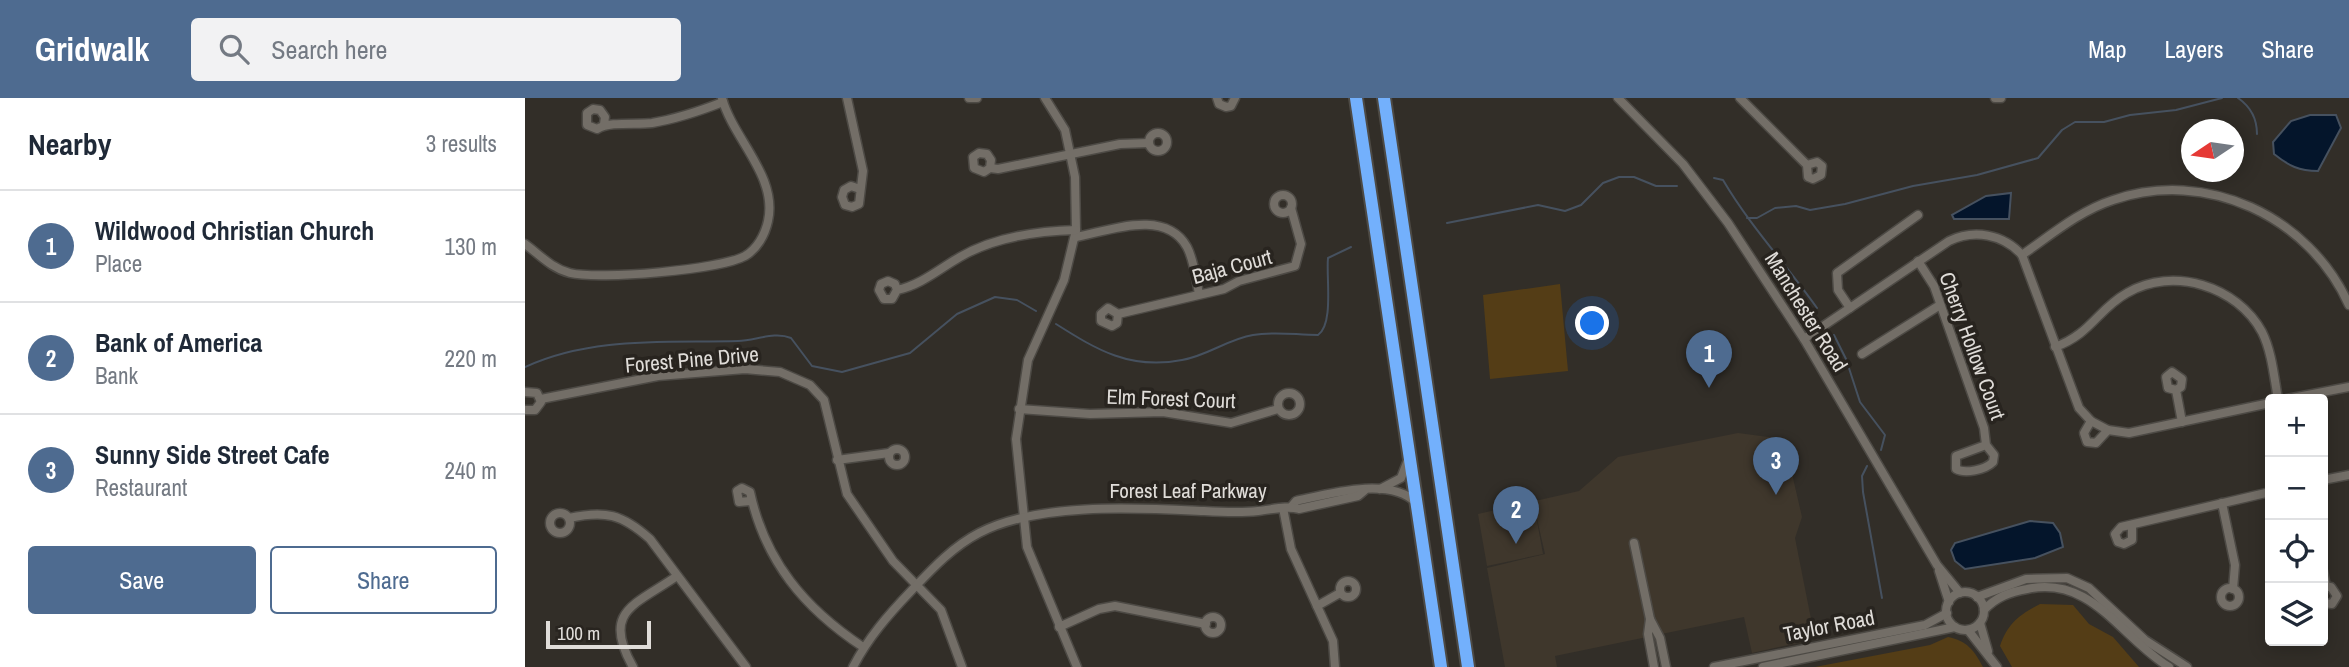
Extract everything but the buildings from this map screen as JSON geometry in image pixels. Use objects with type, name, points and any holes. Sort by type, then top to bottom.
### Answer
[{"type":"highway","points":[[1356,98],[1441,667]]},
{"type":"highway","points":[[1384,98],[1468,667]]},
{"type":"street","points":[[848,98],[863,171],[860,189]]},
{"type":"street","points":[[969,98],[977,98]]},
{"type":"street","points":[[1045,98],[1065,130],[1076,186],[1076,234],[1064,280],[1032,347],[1019,409],[1016,439],[1023,519],[1031,563],[1077,667]]},
{"type":"street","points":[[1217,98],[1219,104],[1226,107],[1231,106],[1235,98]]},
{"type":"street","name":"Manchester Road","points":[[1618,98],[1683,164],[1710,197],[1804,339],[1937,565],[1961,593]]},
{"type":"street","points":[[1740,98],[1807,165]]},
{"type":"street","points":[[1995,98],[2001,98]]},
{"type":"street","points":[[525,244],[552,266],[581,275],[718,266],[749,253],[759,242],[768,222],[767,187],[722,100],[652,123],[611,127],[604,124]]},
{"type":"street","points":[[990,168],[998,169],[1120,144],[1149,143]]},
{"type":"street","points":[[2022,255],[2086,211],[2115,199],[2149,192],[2206,193],[2253,207],[2290,229],[2322,261],[2348,301]]},
{"type":"street","name":"Baja Court","points":[[1118,314],[1224,289],[1240,281],[1296,266],[1301,244],[1291,208]]},
{"type":"street","points":[[1850,308],[1838,290],[1836,273],[1918,215]]},
{"type":"street","points":[[897,290],[910,288],[959,257],[1007,239],[1041,232],[1076,234],[1136,225],[1165,229],[1185,243],[1199,294]]},
{"type":"street","points":[[1804,339],[1949,240],[1975,234],[2002,240],[2022,255],[2075,400],[2091,421],[2108,430],[2129,433],[2265,404]]},
{"type":"street","name":"Cherry Hollow Court","points":[[1918,261],[1931,279],[1984,428],[1986,445],[1994,455],[1989,466],[1963,472],[1956,469],[1956,456],[1986,445]]},
{"type":"street","points":[[2055,346],[2085,332],[2129,291],[2168,281],[2194,283],[2227,296],[2255,322],[2269,352],[2278,394]]},
{"type":"street","points":[[1862,354],[1940,305]]},
{"type":"street","name":"Forest Pine Drive","points":[[525,410],[535,410],[541,398],[658,376],[745,369],[781,372],[810,385],[824,400],[838,460],[852,502],[893,561],[941,610],[962,667]]},
{"type":"street","points":[[2313,394],[2349,387]]},
{"type":"street","points":[[2176,390],[2182,422]]},
{"type":"street","points":[[525,392],[534,391],[541,398]]},
{"type":"street","name":"Elm Forest Court","points":[[1019,409],[1090,414],[1163,412],[1231,424],[1278,410]]},
{"type":"street","points":[[2091,421],[2084,433],[2087,442],[2097,443],[2108,430]]},
{"type":"street","points":[[838,460],[889,453]]},
{"type":"street","points":[[1380,489],[1401,478],[1409,458]]},
{"type":"street","points":[[2328,479],[2349,475]]},
{"type":"street","name":"Forest Leaf Parkway","points":[[853,667],[863,647],[918,584],[951,552],[978,533],[1023,519],[1135,506],[1206,511],[1287,507],[1296,501],[1358,488],[1364,491],[1380,489],[1404,493],[1417,505]]},
{"type":"street","points":[[2132,524],[2265,493]]},
{"type":"street","points":[[750,500],[780,567],[796,590],[824,620],[863,647]]},
{"type":"street","points":[[2222,503],[2235,565],[2233,589]]},
{"type":"street","points":[[1287,507],[1291,549],[1333,641],[1335,667]]},
{"type":"street","points":[[569,518],[597,512],[631,524],[650,539],[746,667]]},
{"type":"street","points":[[1634,543],[1650,619],[1660,638],[1666,667]]},
{"type":"street","name":"Manchester Road","points":[[1937,565],[1949,602]]},
{"type":"street","points":[[633,667],[620,641],[619,629],[623,616],[677,576]]},
{"type":"street","points":[[1997,667],[1968,630],[1955,627],[1947,613],[1949,602],[1961,593],[1977,597],[2026,579],[2053,577],[2067,578],[2089,588],[2141,647],[2169,667]]},
{"type":"street","points":[[1989,654],[1980,623],[1984,610],[2005,595],[2041,586],[2076,592],[2105,605],[2145,640],[2187,667]]},
{"type":"street","points":[[2328,588],[2334,589],[2337,596],[2332,604],[2328,604]]},
{"type":"street","points":[[1317,606],[1340,593]]},
{"type":"street","points":[[1977,597],[1984,610]]},
{"type":"street","points":[[1059,627],[1099,609],[1115,606],[1206,624]]},
{"type":"street","name":"Taylor Road","points":[[1714,667],[1925,625],[1947,613]]},
{"type":"street","points":[[1650,619],[1648,634],[1654,667]]},
{"type":"street","points":[[1968,630],[1980,623]]},
{"type":"street","name":"Taylor Road","points":[[1763,667],[1955,627]]},
{"type":"shaded area","points":[[1560,284],[1568,371],[1490,379],[1483,295]]},
{"type":"shaded area","points":[[1738,433],[1784,439],[1802,517],[1795,538],[1815,639],[1752,653],[1744,617],[1555,656],[1557,667],[1505,667],[1487,568],[1545,554],[1535,510],[1543,554],[1487,566],[1478,514],[1579,491],[1618,457]]},
{"type":"shaded area","points":[[2040,604],[2073,605],[2089,624],[2113,637],[2139,667],[2012,667],[2000,646],[2003,638],[2015,621]]},
{"type":"shaded area","points":[[1948,637],[1969,647],[1983,667],[1815,667],[1930,645]]},
{"type":"water","points":[[2310,115],[2336,115],[2341,128],[2318,171],[2295,167],[2274,154],[2273,142],[2291,121]]},
{"type":"water","points":[[2011,193],[2009,219],[1954,219],[1952,215],[1986,196]]},
{"type":"water","points":[[2030,521],[2053,523],[2060,533],[2063,547],[2035,558],[1965,569],[1955,561],[1951,550],[1955,543]]},
{"type":"waterway","points":[[1747,218],[1757,218],[1775,208],[1796,206],[1810,210],[1913,186],[1977,175],[2038,158],[2062,130],[2075,122],[2104,122],[2130,115],[2176,110],[2222,98]]},
{"type":"waterway","points":[[2238,98],[2252,113],[2257,134]]},
{"type":"waterway","points":[[1447,223],[1538,205],[1565,211],[1581,205],[1603,183],[1619,177],[1634,177],[1656,186],[1677,186]]},
{"type":"waterway","points":[[1714,178],[1723,180],[1817,308]]},
{"type":"waterway","points":[[1056,324],[1115,356],[1146,362],[1191,358],[1253,335],[1318,335],[1323,329],[1328,311],[1328,258],[1351,247]]},
{"type":"waterway","points":[[525,367],[550,357],[603,346],[744,341],[785,336],[791,338],[812,366],[842,372],[910,353],[957,314],[995,297],[1017,300],[1036,311]]},
{"type":"waterway","points":[[1834,335],[1846,359],[1860,402],[1885,435],[1881,450]]},
{"type":"waterway","points":[[1867,466],[1862,476],[1863,492],[1882,598]]},
{"type":"place","name":"Wildwood Christian Church","points":[[1709,388]]},
{"type":"place","name":"Sunny Side Street Cafe","points":[[1776,495]]},
{"type":"place","name":"Bank of America","points":[[1516,544]]}]
